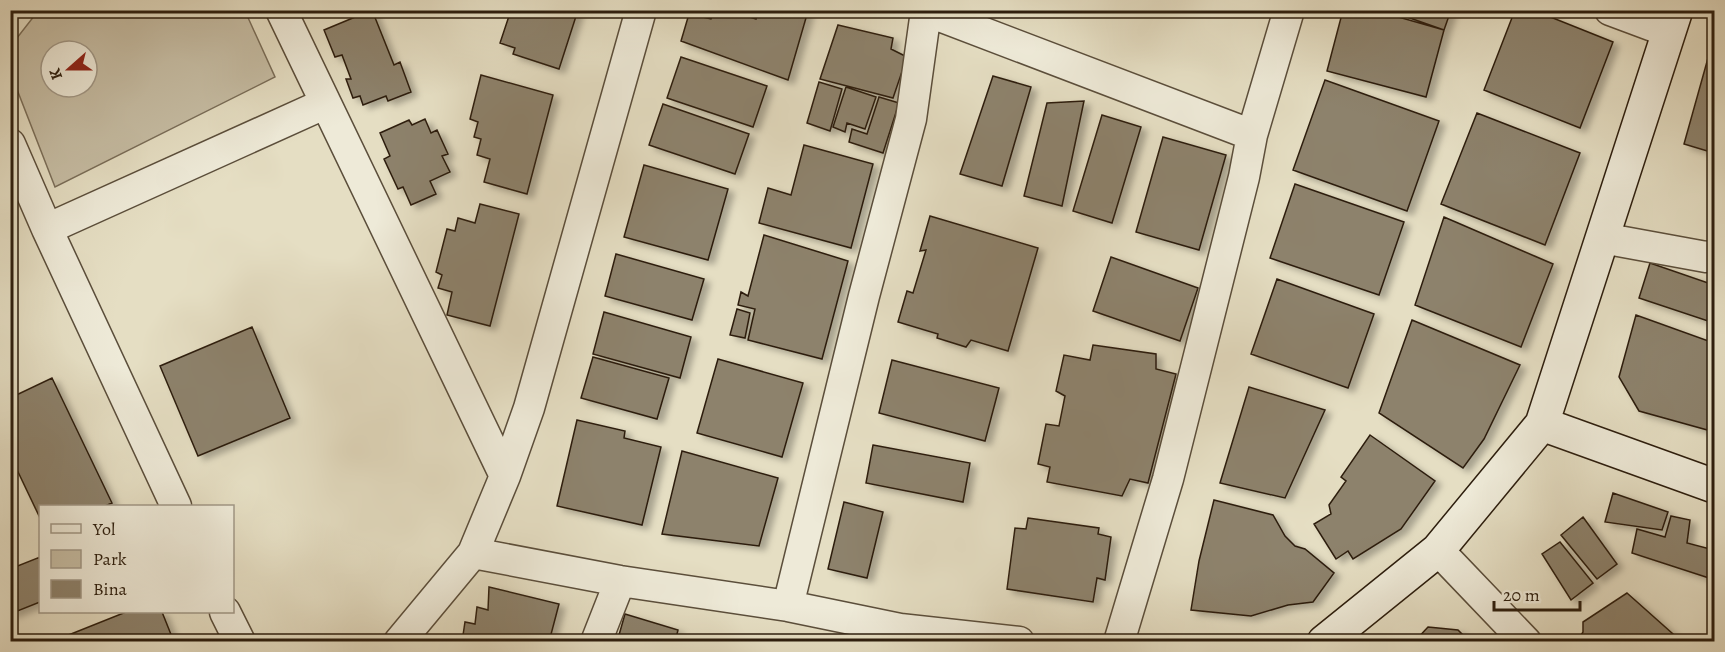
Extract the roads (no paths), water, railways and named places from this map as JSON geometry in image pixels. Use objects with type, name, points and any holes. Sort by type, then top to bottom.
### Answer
[{"type":"main road","points":[[1324,642],[1438,550],[1542,424],[1672,21]]},
{"type":"main road","points":[[1542,424],[1714,486]]},
{"type":"street","points":[[281,10],[324,104],[505,476]]},
{"type":"street","points":[[399,642],[473,553],[505,476],[529,408],[641,10]]},
{"type":"street","points":[[1119,642],[1168,479],[1244,177],[1252,135],[1289,10]]},
{"type":"street","points":[[1610,10],[1672,21]]},
{"type":"street","points":[[788,606],[864,296],[911,119],[925,11],[1252,135]]},
{"type":"street","points":[[47,229],[324,104]]},
{"type":"street","points":[[10,144],[175,505]]},
{"type":"street","points":[[1602,238],[1706,257],[1714,256]]},
{"type":"street","points":[[1438,550],[1526,642]]},
{"type":"street","points":[[473,553],[620,580],[788,606],[898,635],[1019,642]]},
{"type":"street","points":[[596,642],[620,580]]},
{"type":"street","points":[[226,613],[240,642]]}]
